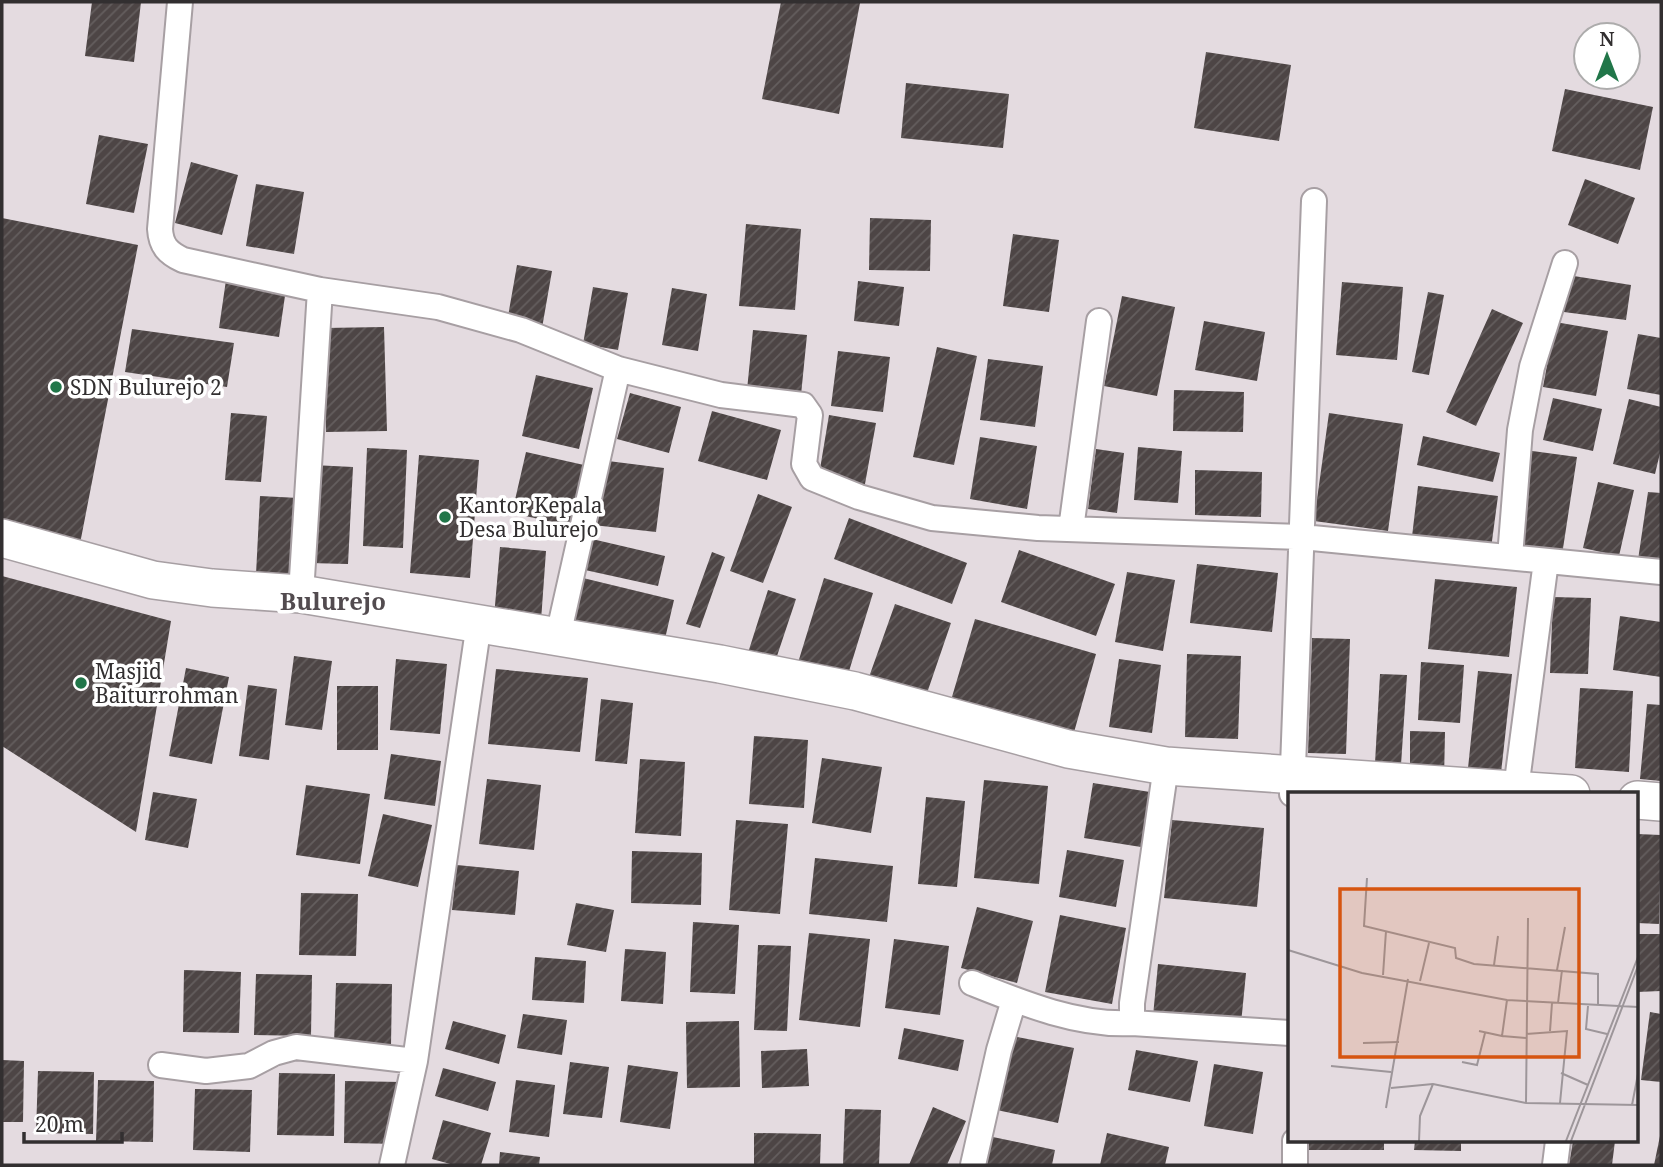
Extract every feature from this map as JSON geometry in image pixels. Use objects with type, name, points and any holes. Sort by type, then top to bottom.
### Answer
[{"type":"street","points":[[180,2],[160,229],[164,247],[170,254],[183,260],[320,290],[438,307],[521,330],[618,369],[721,395],[803,405],[810,415],[804,464],[812,478],[859,497],[932,519],[1038,528],[1302,537],[1661,572]]},
{"type":"street","points":[[1292,785],[1314,201]]},
{"type":"street","points":[[1510,557],[1522,418],[1532,367],[1565,263]]},
{"type":"street","points":[[300,594],[320,290]]},
{"type":"street","points":[[1070,529],[1098,321]]},
{"type":"street","points":[[558,636],[618,369]]},
{"type":"street","points":[[2,538],[153,580],[212,589],[300,594],[720,664],[855,691],[1068,749],[1166,766],[1292,785],[1479,792],[1516,789],[1549,792]]},
{"type":"street","points":[[1516,789],[1546,561]]},
{"type":"street","points":[[392,1165],[415,1061],[479,624]]},
{"type":"street","points":[[1132,1023],[1132,1003],[1166,766]]},
{"type":"street","points":[[1638,800],[1661,802]]},
{"type":"street","points":[[972,983],[1014,1000],[1066,1016],[1109,1024],[1288,1032]]},
{"type":"street","points":[[973,1165],[999,1049],[1014,1000]]},
{"type":"street","points":[[161,1065],[206,1070],[249,1066],[274,1053],[296,1047],[415,1061]]},
{"type":"street","points":[[1295,1142],[1295,1165]]},
{"type":"street","points":[[1555,1165],[1558,1142]]},
{"type":"building","points":[[92,2],[141,2],[134,62],[85,56]]},
{"type":"building","points":[[781,2],[860,3],[839,114],[762,99]]},
{"type":"building","points":[[1206,52],[1291,65],[1279,141],[1194,128]]},
{"type":"building","points":[[906,83],[1009,94],[1003,148],[901,138]]},
{"type":"building","points":[[1565,89],[1653,107],[1640,170],[1552,151]]},
{"type":"building","points":[[99,135],[148,144],[134,213],[86,204]]},
{"type":"building","points":[[191,162],[238,175],[222,235],[175,223]]},
{"type":"building","points":[[1585,179],[1635,198],[1618,244],[1568,225]]},
{"type":"building","points":[[256,184],[304,192],[294,254],[246,246]]},
{"type":"building","name":"SDN Bulurejo 2","points":[[2,218],[138,245],[78,554],[2,529]]},
{"type":"building","points":[[870,218],[931,220],[930,271],[869,270]]},
{"type":"building","points":[[746,224],[801,229],[795,310],[739,306]]},
{"type":"building","points":[[1013,234],[1059,240],[1049,312],[1003,306]]},
{"type":"building","points":[[517,265],[552,271],[542,328],[507,322]]},
{"type":"building","points":[[1561,274],[1631,285],[1626,320],[1556,311]]},
{"type":"building","points":[[226,280],[286,289],[279,337],[219,328]]},
{"type":"building","points":[[858,281],[904,287],[899,326],[854,321]]},
{"type":"building","points":[[1342,282],[1403,287],[1397,360],[1336,355]]},
{"type":"building","points":[[593,287],[628,293],[618,350],[583,344]]},
{"type":"building","points":[[672,288],[707,294],[698,351],[662,345]]},
{"type":"building","points":[[1428,292],[1444,295],[1429,375],[1412,372]]},
{"type":"building","points":[[1122,296],[1175,307],[1157,396],[1104,386]]},
{"type":"building","points":[[1492,309],[1523,323],[1476,426],[1446,412]]},
{"type":"building","points":[[1204,321],[1265,332],[1257,381],[1195,370]]},
{"type":"building","points":[[1555,322],[1608,331],[1596,396],[1543,387]]},
{"type":"building","points":[[384,327],[387,431],[326,432],[324,328]]},
{"type":"building","points":[[132,329],[234,343],[227,387],[125,372]]},
{"type":"building","points":[[753,330],[807,335],[801,395],[747,390]]},
{"type":"building","points":[[1638,334],[1661,338],[1661,395],[1627,389]]},
{"type":"building","points":[[937,347],[977,356],[954,465],[913,457]]},
{"type":"building","points":[[838,351],[890,357],[883,412],[831,406]]},
{"type":"building","points":[[988,359],[1043,366],[1035,427],[980,420]]},
{"type":"building","points":[[536,375],[593,388],[579,449],[522,436]]},
{"type":"building","points":[[1174,390],[1244,392],[1243,432],[1173,431]]},
{"type":"building","points":[[630,393],[681,407],[669,453],[617,439]]},
{"type":"building","points":[[1553,398],[1602,409],[1593,451],[1543,440]]},
{"type":"building","points":[[1629,399],[1661,407],[1661,449],[1655,474],[1613,464]]},
{"type":"building","points":[[712,411],[781,430],[767,480],[698,461]]},
{"type":"building","points":[[231,413],[267,416],[261,482],[225,480]]},
{"type":"building","points":[[1329,413],[1403,424],[1388,531],[1314,521]]},
{"type":"building","points":[[829,415],[876,423],[863,495],[817,487]]},
{"type":"building","points":[[1423,436],[1500,453],[1493,482],[1417,465]]},
{"type":"building","points":[[980,437],[1037,446],[1027,509],[970,499]]},
{"type":"building","points":[[1138,447],[1182,451],[1178,503],[1134,500]]},
{"type":"building","points":[[367,448],[407,450],[403,548],[363,546]]},
{"type":"building","points":[[1096,449],[1124,453],[1117,513],[1088,509]]},
{"type":"building","points":[[1525,450],[1577,457],[1562,555],[1510,548]]},
{"type":"building","points":[[526,452],[584,465],[570,526],[512,513]]},
{"type":"building","name":"Kantor Kepala Desa Bulurejo","points":[[419,455],[479,460],[470,578],[410,573]]},
{"type":"building","points":[[600,460],[664,468],[656,532],[593,525]]},
{"type":"building","points":[[313,465],[353,467],[348,564],[309,563]]},
{"type":"building","points":[[1195,470],[1262,472],[1261,517],[1195,515]]},
{"type":"building","points":[[1598,482],[1634,490],[1619,556],[1583,548]]},
{"type":"building","points":[[1418,486],[1498,496],[1490,556],[1411,545]]},
{"type":"building","points":[[1648,492],[1661,493],[1661,564],[1638,560]]},
{"type":"building","points":[[758,494],[792,507],[763,583],[730,571]]},
{"type":"building","points":[[260,496],[299,498],[295,595],[255,594]]},
{"type":"building","points":[[849,518],[967,563],[952,604],[834,559]]},
{"type":"building","points":[[592,539],[665,556],[658,586],[585,570]]},
{"type":"building","points":[[500,547],[546,551],[541,621],[494,617]]},
{"type":"building","points":[[1019,550],[1115,584],[1096,636],[1001,602]]},
{"type":"building","points":[[712,552],[725,557],[700,628],[686,624]]},
{"type":"building","points":[[1197,564],[1278,573],[1272,632],[1190,623]]},
{"type":"building","points":[[1127,572],[1175,580],[1163,651],[1115,642]]},
{"type":"building","name":"Masjid Baiturrohman","points":[[2,576],[171,621],[136,832],[2,746]]},
{"type":"building","points":[[583,578],[674,600],[664,643],[572,621]]},
{"type":"building","points":[[824,578],[873,593],[846,681],[797,666]]},
{"type":"building","points":[[1435,579],[1517,587],[1509,657],[1428,649]]},
{"type":"building","points":[[768,590],[796,599],[774,665],[747,656]]},
{"type":"building","points":[[1553,597],[1591,598],[1588,674],[1550,673]]},
{"type":"building","points":[[895,604],[951,623],[926,696],[869,677]]},
{"type":"building","points":[[1620,616],[1661,622],[1661,677],[1613,670]]},
{"type":"building","points":[[975,619],[1096,654],[1071,743],[949,707]]},
{"type":"building","points":[[1312,638],[1350,639],[1346,754],[1308,753]]},
{"type":"building","points":[[1187,654],[1241,656],[1238,739],[1185,737]]},
{"type":"building","points":[[294,656],[332,661],[322,730],[285,725]]},
{"type":"building","points":[[396,659],[447,664],[440,734],[390,730]]},
{"type":"building","points":[[1119,659],[1161,665],[1152,733],[1109,727]]},
{"type":"building","points":[[1421,662],[1464,665],[1460,723],[1418,720]]},
{"type":"building","points":[[186,668],[229,677],[212,764],[169,756]]},
{"type":"building","points":[[496,669],[588,678],[580,752],[488,744]]},
{"type":"building","points":[[1478,671],[1512,674],[1500,782],[1467,778]]},
{"type":"building","points":[[1380,674],[1407,675],[1401,765],[1375,763]]},
{"type":"building","points":[[248,685],[277,689],[269,760],[239,756]]},
{"type":"building","points":[[337,686],[378,686],[378,750],[337,750]]},
{"type":"building","points":[[1580,688],[1633,691],[1629,772],[1575,768]]},
{"type":"building","points":[[601,699],[633,703],[627,764],[595,761]]},
{"type":"building","points":[[1647,704],[1661,705],[1661,781],[1640,779]]},
{"type":"building","points":[[1410,731],[1445,732],[1444,780],[1410,779]]},
{"type":"building","points":[[754,736],[808,740],[804,808],[749,804]]},
{"type":"building","points":[[391,754],[441,761],[435,806],[384,799]]},
{"type":"building","points":[[822,758],[882,767],[871,833],[812,823]]},
{"type":"building","points":[[640,759],[685,762],[681,836],[635,833]]},
{"type":"building","points":[[487,779],[541,785],[534,850],[479,844]]},
{"type":"building","points":[[984,780],[1048,786],[1039,884],[974,878]]},
{"type":"building","points":[[1093,783],[1150,792],[1141,847],[1084,838]]},
{"type":"building","points":[[306,785],[370,794],[360,864],[296,855]]},
{"type":"building","points":[[153,792],[197,799],[188,848],[145,840]]},
{"type":"building","points":[[926,797],[965,801],[957,887],[918,884]]},
{"type":"building","points":[[383,814],[432,825],[418,887],[368,876]]},
{"type":"building","points":[[736,820],[788,824],[780,914],[729,910]]},
{"type":"building","points":[[1172,820],[1264,828],[1257,907],[1164,898]]},
{"type":"building","points":[[1638,834],[1661,835],[1659,924],[1638,923]]},
{"type":"building","points":[[1067,850],[1124,860],[1116,907],[1059,897]]},
{"type":"building","points":[[632,851],[702,853],[701,905],[631,903]]},
{"type":"building","points":[[815,858],[893,866],[887,922],[809,914]]},
{"type":"building","points":[[457,865],[519,871],[515,915],[452,910]]},
{"type":"building","points":[[301,893],[358,894],[356,956],[299,955]]},
{"type":"building","points":[[576,903],[614,910],[606,952],[567,945]]},
{"type":"building","points":[[977,907],[1033,921],[1017,983],[961,968]]},
{"type":"building","points":[[1060,915],[1126,928],[1112,1004],[1045,992]]},
{"type":"building","points":[[693,922],[739,925],[735,994],[690,992]]},
{"type":"building","points":[[809,933],[870,939],[860,1027],[799,1020]]},
{"type":"building","points":[[1638,934],[1661,934],[1661,991],[1638,992]]},
{"type":"building","points":[[894,939],[949,946],[940,1015],[885,1008]]},
{"type":"building","points":[[758,945],[791,946],[787,1031],[754,1030]]},
{"type":"building","points":[[625,949],[666,952],[663,1004],[621,1001]]},
{"type":"building","points":[[535,957],[586,961],[584,1003],[532,1000]]},
{"type":"building","points":[[1158,964],[1246,973],[1241,1024],[1153,1016]]},
{"type":"building","points":[[184,970],[241,972],[239,1033],[183,1032]]},
{"type":"building","points":[[256,974],[312,975],[311,1036],[254,1035]]},
{"type":"building","points":[[336,983],[392,984],[391,1046],[334,1044]]},
{"type":"building","points":[[1650,1012],[1661,1014],[1661,1082],[1641,1080]]},
{"type":"building","points":[[523,1014],[567,1020],[562,1055],[517,1048]]},
{"type":"building","points":[[453,1021],[506,1035],[499,1064],[445,1049]]},
{"type":"building","points":[[739,1021],[740,1087],[687,1088],[686,1022]]},
{"type":"building","points":[[904,1028],[964,1040],[958,1071],[898,1059]]},
{"type":"building","points":[[1007,1035],[1074,1048],[1058,1123],[992,1109]]},
{"type":"building","points":[[807,1049],[809,1086],[762,1088],[761,1051]]},
{"type":"building","points":[[1136,1050],[1198,1061],[1190,1102],[1128,1090]]},
{"type":"building","points":[[2,1060],[24,1061],[23,1122],[2,1122]]},
{"type":"building","points":[[570,1062],[609,1067],[602,1118],[563,1114]]},
{"type":"building","points":[[1214,1064],[1263,1072],[1253,1134],[1204,1126]]},
{"type":"building","points":[[628,1065],[678,1072],[670,1129],[620,1122]]},
{"type":"building","points":[[443,1068],[496,1082],[488,1111],[435,1096]]},
{"type":"building","points":[[38,1071],[94,1072],[93,1134],[36,1133]]},
{"type":"building","points":[[279,1073],[335,1074],[334,1136],[277,1135]]},
{"type":"building","points":[[98,1080],[154,1081],[153,1142],[96,1141]]},
{"type":"building","points":[[516,1080],[555,1085],[549,1137],[509,1132]]},
{"type":"building","points":[[345,1081],[402,1082],[400,1144],[344,1143]]},
{"type":"building","points":[[195,1089],[252,1090],[250,1152],[193,1150]]},
{"type":"building","points":[[933,1107],[966,1121],[947,1165],[909,1165]]},
{"type":"building","points":[[845,1109],[881,1110],[879,1165],[843,1165]]},
{"type":"building","points":[[443,1120],[491,1133],[481,1165],[454,1165],[432,1159]]},
{"type":"building","points":[[754,1133],[821,1134],[820,1165],[754,1165]]},
{"type":"building","points":[[1107,1133],[1169,1147],[1165,1165],[1100,1165]]},
{"type":"building","points":[[1660,1136],[1661,1165],[1654,1165]]},
{"type":"building","points":[[993,1137],[1055,1150],[1052,1165],[986,1165]]},
{"type":"building","points":[[1302,1142],[1384,1142],[1384,1150],[1302,1150]]},
{"type":"building","points":[[1415,1142],[1461,1142],[1461,1151],[1414,1150]]},
{"type":"building","points":[[1573,1142],[1615,1142],[1612,1165],[1569,1165]]},
{"type":"building","points":[[500,1152],[540,1157],[539,1165],[499,1165]]},
{"type":"place","name":"SDN Bulurejo 2","points":[[56,387]]},
{"type":"place","name":"Kantor Kepala Desa Bulurejo","points":[[445,517]]},
{"type":"place","name":"Masjid Baiturrohman","points":[[81,683]]},
{"type":"district","name":"Bulurejo","points":[[333,600]]}]
